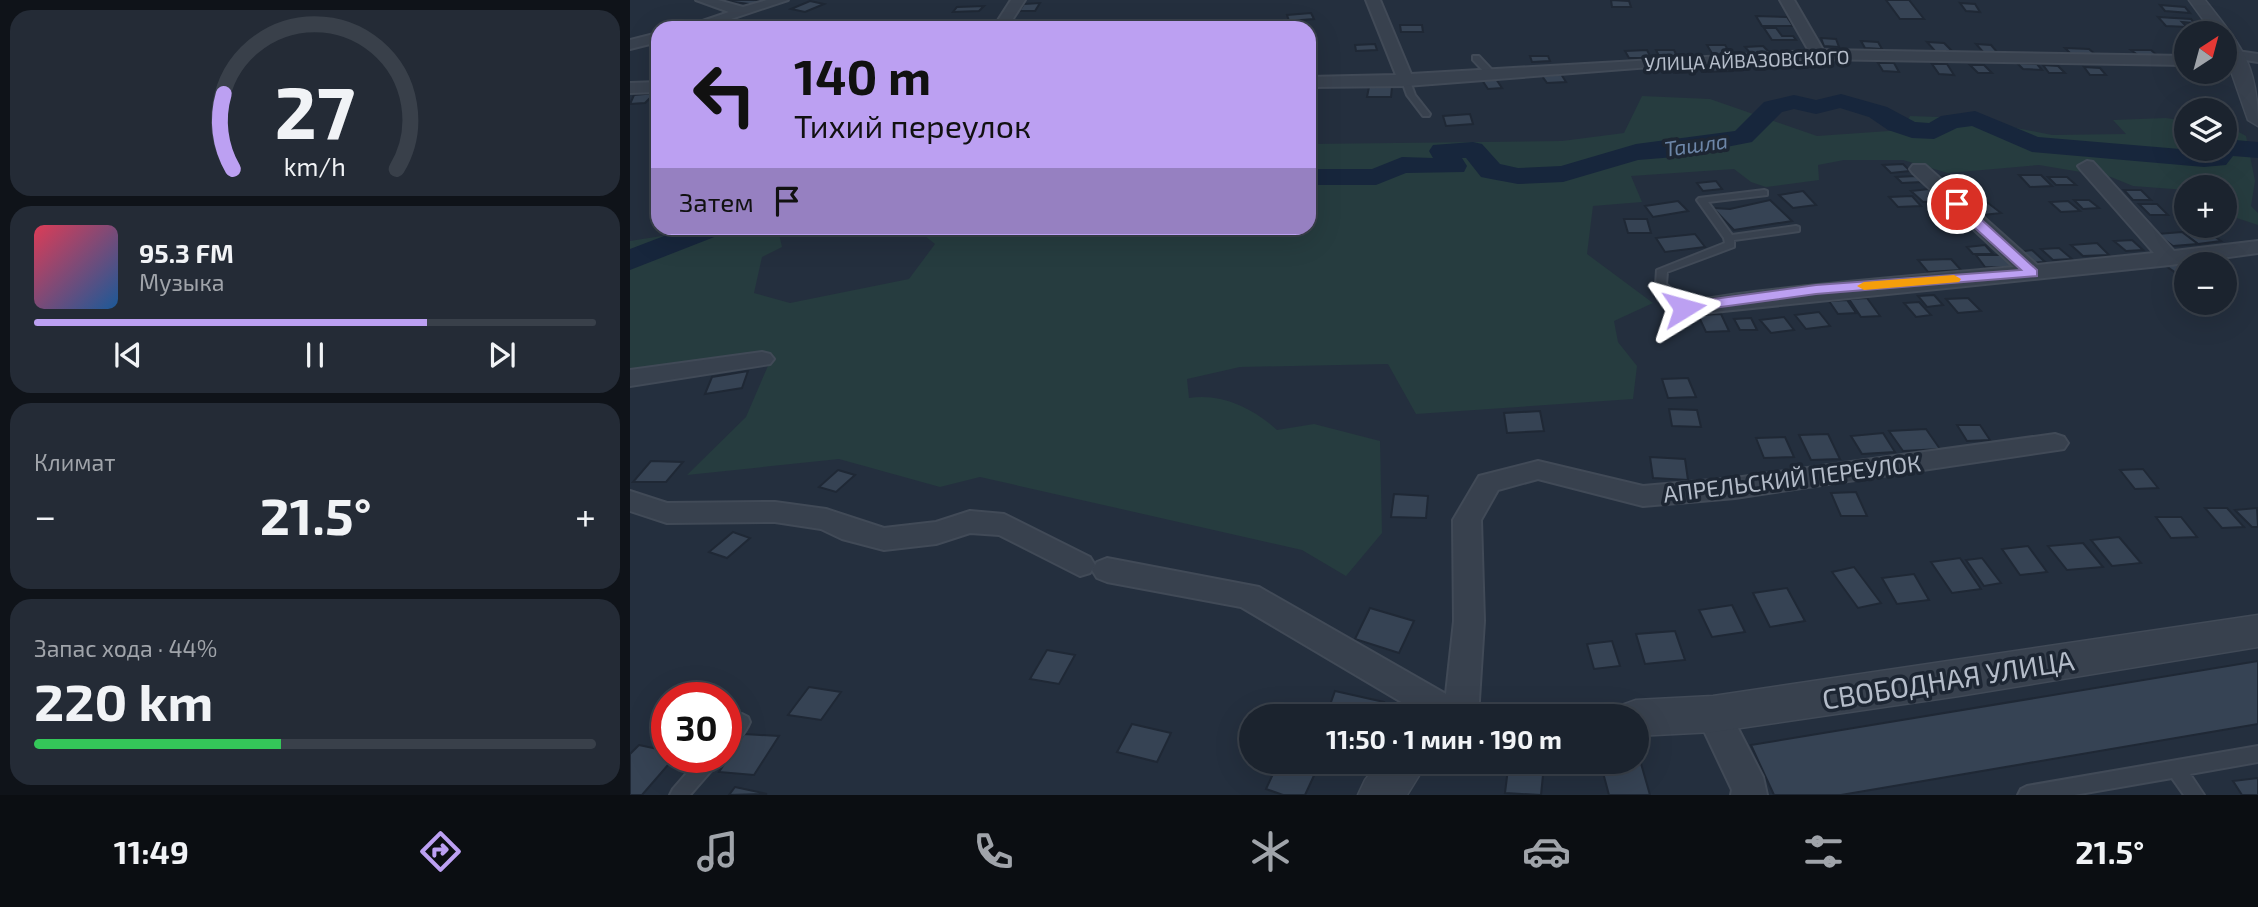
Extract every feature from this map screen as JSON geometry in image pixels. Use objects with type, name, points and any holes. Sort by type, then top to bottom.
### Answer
[{"type":"street","points":[[703,0],[744,11]]},
{"type":"street","points":[[712,21],[781,0]]},
{"type":"street","points":[[1004,21],[1018,0]]},
{"type":"street","points":[[1373,0],[1406,81]]},
{"type":"street","points":[[1787,0],[1816,48],[1816,55]]},
{"type":"street","points":[[2197,0],[2213,21]]},
{"type":"street","points":[[630,45],[651,39]]},
{"type":"street","name":"УЛИЦА АЙВАЗОВСКОГО","points":[[1316,82],[1406,81],[1591,66],[1816,55],[2174,61]]},
{"type":"street","points":[[2240,59],[2240,71],[2258,120]]},
{"type":"street","points":[[630,88],[651,88]]},
{"type":"street","points":[[2087,166],[2170,259]]},
{"type":"street","points":[[1919,169],[2033,273]]},
{"type":"street","points":[[1684,308],[1816,290],[2033,273],[2258,247]]},
{"type":"street","points":[[630,378],[762,359]]},
{"type":"street","name":"АПРЕЛЬСКИЙ ПЕРЕУЛОК","points":[[1462,704],[1469,621],[1467,520],[1489,482],[1538,470],[1643,496],[1735,488],[2055,443]]},
{"type":"street","points":[[630,501],[667,513],[775,512],[826,519],[852,531],[884,539],[936,533],[970,522],[1004,525],[1093,568],[1248,596],[1434,704]]},
{"type":"street","name":"СВОБОДНАЯ УЛИЦА","points":[[1649,717],[1713,714],[1959,679],[2258,631]]},
{"type":"street","points":[[1713,714],[1750,789],[1749,795]]},
{"type":"street","points":[[1380,795],[1397,774]]},
{"type":"lane","points":[[1476,58],[1492,75]]},
{"type":"lane","points":[[1406,81],[1411,95],[1426,114]]},
{"type":"lane","points":[[1684,308],[1661,285],[1662,270],[1730,245],[1729,239],[1702,200],[1764,193]]},
{"type":"lane","points":[[1729,239],[1797,229]]},
{"type":"lane","points":[[2027,795],[2258,754]]},
{"type":"lane","points":[[2176,769],[2195,795]]},
{"type":"lane","points":[[679,795],[698,773]]},
{"type":"green space","points":[[1642,96],[1710,99],[1817,136],[1903,130],[1910,116],[1966,118],[2052,135],[2126,134],[2113,120],[2166,118],[2174,119],[2174,161],[2237,161],[2237,131],[2246,136],[2255,181],[2251,206],[2258,213],[2258,225],[2237,218],[2237,175],[2174,175],[2174,189],[2133,186],[2111,177],[2039,165],[1948,173],[1903,160],[1844,160],[1818,165],[1819,180],[1766,187],[1751,182],[1734,169],[1631,176],[1642,202],[1593,206],[1587,254],[1653,303],[1614,321],[1618,342],[1637,366],[1633,399],[1416,414],[1388,364],[1240,367],[1187,379],[1189,398],[1213,398],[1236,404],[1258,415],[1277,430],[1314,424],[1380,441],[1382,533],[1346,576],[1302,550],[980,477],[940,487],[839,459],[687,475],[746,417],[770,361],[630,373],[630,241],[668,235],[779,235],[782,247],[762,257],[754,293],[790,303],[909,279],[935,244],[924,235],[1316,235],[1316,144],[1562,141],[1624,133]]},
{"type":"building","points":[[718,0],[769,0],[757,5]]},
{"type":"building","points":[[1611,0],[1629,1],[1631,7],[1612,7]]},
{"type":"building","points":[[1886,0],[1909,0],[1924,19],[1900,19]]},
{"type":"building","points":[[810,1],[824,4],[805,12],[791,9]]},
{"type":"building","points":[[1040,3],[1035,11],[1019,11],[1024,4]]},
{"type":"building","points":[[1960,3],[1975,4],[1980,12],[1966,11]]},
{"type":"building","points":[[2160,5],[2185,7],[2190,13],[2165,11]]},
{"type":"building","points":[[984,6],[979,11],[953,12],[957,7]]},
{"type":"building","points":[[1311,13],[1314,19],[1289,21],[1287,15]]},
{"type":"building","points":[[1756,16],[1787,17],[1793,26],[1762,26]]},
{"type":"building","points":[[2158,17],[2192,21],[2174,21],[2174,26],[2166,26]]},
{"type":"building","points":[[1400,25],[1422,25],[1423,32],[1401,32]]},
{"type":"building","points":[[1764,28],[1776,28],[1782,36],[1793,36],[1796,40],[1772,40]]},
{"type":"building","points":[[1821,38],[1836,39],[1839,47],[1824,46]]},
{"type":"building","points":[[1861,41],[1878,42],[1882,49],[1865,48]]},
{"type":"building","points":[[1927,42],[1944,43],[1952,51],[1935,51]]},
{"type":"building","points":[[1375,44],[1377,50],[1356,51],[1355,45]]},
{"type":"building","points":[[1976,44],[1991,45],[1998,53],[1984,53]]},
{"type":"building","points":[[1707,45],[1725,45],[1731,55],[1713,55]]},
{"type":"building","points":[[1763,46],[1770,53],[1751,54],[1745,47]]},
{"type":"building","points":[[2065,48],[2089,49],[2096,55],[2072,55]]},
{"type":"building","points":[[1647,50],[1651,58],[1629,58],[1625,51]]},
{"type":"building","points":[[1656,50],[1674,50],[1677,56],[1659,56]]},
{"type":"building","points":[[2131,50],[2151,50],[2159,57],[2139,56]]},
{"type":"building","points":[[1530,56],[1548,56],[1550,61],[1532,62]]},
{"type":"building","points":[[1771,62],[1776,68],[1755,69],[1750,63]]},
{"type":"building","points":[[1878,63],[1894,63],[1899,72],[1883,71]]},
{"type":"building","points":[[2017,63],[2037,64],[2042,70],[2023,69]]},
{"type":"building","points":[[1726,64],[1732,71],[1702,72],[1697,65]]},
{"type":"building","points":[[1932,64],[1947,64],[1954,75],[1939,74]]},
{"type":"building","points":[[1970,65],[1984,65],[1992,73],[1978,73]]},
{"type":"building","points":[[2043,65],[2058,66],[2065,73],[2049,73]]},
{"type":"building","points":[[1669,66],[1688,66],[1692,72],[1674,73]]},
{"type":"building","points":[[2084,67],[2100,68],[2106,75],[2090,75]]},
{"type":"building","points":[[1561,74],[1566,82],[1547,83],[1542,76]]},
{"type":"building","points":[[1496,79],[1502,88],[1488,89],[1482,80]]},
{"type":"building","points":[[1369,87],[1392,87],[1391,97],[1367,97]]},
{"type":"building","points":[[651,93],[651,97],[645,103],[630,104],[634,95]]},
{"type":"building","points":[[1470,114],[1473,124],[1446,126],[1443,116]]},
{"type":"building","points":[[1903,164],[1910,171],[1891,173],[1883,165]]},
{"type":"building","points":[[1954,175],[1964,184],[1947,185],[1938,177]]},
{"type":"building","points":[[2019,175],[2041,175],[2052,186],[2030,187]]},
{"type":"building","points":[[1916,176],[1922,182],[1902,183],[1896,177]]},
{"type":"building","points":[[2048,177],[2067,177],[2076,185],[2056,185]]},
{"type":"building","points":[[1716,181],[1722,189],[1703,191],[1697,183]]},
{"type":"building","points":[[1966,187],[1977,196],[1962,197],[1951,188]]},
{"type":"building","points":[[1929,189],[1941,201],[1923,202],[1911,191]]},
{"type":"building","points":[[2124,190],[2141,190],[2151,200],[2133,200]]},
{"type":"building","points":[[1803,191],[1816,205],[1793,208],[1779,195]]},
{"type":"building","points":[[1912,196],[1921,206],[1898,207],[1889,197]]},
{"type":"building","points":[[1770,200],[1792,221],[1734,230],[1713,208],[1730,209]]},
{"type":"building","points":[[2074,200],[2089,200],[2099,208],[2083,209]]},
{"type":"building","points":[[1678,201],[1688,211],[1653,217],[1645,206]]},
{"type":"building","points":[[2068,201],[2080,211],[2061,212],[2050,202]]},
{"type":"building","points":[[1988,203],[2001,213],[1983,215],[1970,206]]},
{"type":"building","points":[[2139,204],[2157,204],[2168,215],[2150,215]]},
{"type":"building","points":[[1946,206],[1957,217],[1939,219],[1929,208]]},
{"type":"building","points":[[1624,219],[1647,219],[1651,233],[1628,233]]},
{"type":"building","points":[[2174,233],[2174,238],[2190,238],[2198,244],[2173,246],[2157,234]]},
{"type":"building","points":[[1695,234],[1705,247],[1665,252],[1656,238]]},
{"type":"building","points":[[2190,238],[2217,238],[2221,241],[2198,244]]},
{"type":"building","points":[[2132,240],[2143,250],[2126,251],[2114,241]]},
{"type":"building","points":[[2097,243],[2109,255],[2083,256],[2071,245]]},
{"type":"building","points":[[1985,245],[1993,254],[1973,254],[1967,247]]},
{"type":"building","points":[[2059,248],[2072,259],[2053,260],[2041,249]]},
{"type":"building","points":[[2032,250],[2045,262],[2030,263],[2018,252]]},
{"type":"building","points":[[1976,255],[2004,255],[2013,268],[1985,267]]},
{"type":"building","points":[[1951,259],[1961,270],[1928,272],[1918,260]]},
{"type":"building","points":[[1934,295],[1943,305],[1927,307],[1918,296]]},
{"type":"building","points":[[1867,298],[1880,316],[1861,317],[1849,299]]},
{"type":"building","points":[[1968,298],[1981,311],[1958,313],[1946,299]]},
{"type":"building","points":[[1847,300],[1856,313],[1838,314],[1829,301]]},
{"type":"building","points":[[1919,302],[1931,315],[1916,317],[1904,303]]},
{"type":"building","points":[[1819,312],[1830,326],[1806,329],[1795,315]]},
{"type":"building","points":[[1721,314],[1729,331],[1706,332],[1698,315]]},
{"type":"building","points":[[1784,317],[1794,330],[1771,333],[1760,320]]},
{"type":"building","points":[[1751,318],[1757,330],[1740,330],[1734,319]]},
{"type":"building","points":[[748,371],[742,388],[705,394],[712,377]]},
{"type":"building","points":[[1688,378],[1696,397],[1668,398],[1662,379]]},
{"type":"building","points":[[1669,409],[1697,410],[1701,427],[1672,426]]},
{"type":"building","points":[[1540,411],[1544,431],[1507,433],[1504,413]]},
{"type":"building","points":[[1957,425],[1980,425],[1990,440],[1967,441]]},
{"type":"building","points":[[1926,429],[1940,449],[1903,451],[1889,431]]},
{"type":"building","points":[[1883,433],[1895,452],[1862,454],[1851,436]]},
{"type":"building","points":[[1828,434],[1840,459],[1811,460],[1799,435]]},
{"type":"building","points":[[1785,437],[1794,457],[1764,458],[1756,438]]},
{"type":"building","points":[[1650,457],[1685,459],[1688,480],[1653,478]]},
{"type":"building","points":[[651,461],[683,462],[666,482],[633,482]]},
{"type":"building","points":[[2143,469],[2158,488],[2135,489],[2120,470]]},
{"type":"building","points":[[838,470],[855,475],[836,492],[819,487]]},
{"type":"building","points":[[1856,492],[1867,516],[1841,516],[1831,493]]},
{"type":"building","points":[[1394,494],[1428,496],[1426,518],[1391,517]]},
{"type":"building","points":[[2205,508],[2227,508],[2244,527],[2222,528]]},
{"type":"building","points":[[2257,508],[2258,527],[2252,527],[2235,510]]},
{"type":"building","points":[[2156,517],[2181,517],[2197,537],[2171,538]]},
{"type":"building","points":[[733,532],[750,538],[727,558],[709,552]]},
{"type":"building","points":[[2119,537],[2141,563],[2112,566],[2091,540]]},
{"type":"building","points":[[2083,543],[2103,567],[2067,570],[2048,546]]},
{"type":"building","points":[[2028,546],[2047,572],[2020,575],[2002,549]]},
{"type":"building","points":[[1960,558],[1981,589],[1952,593],[1931,562]]},
{"type":"building","points":[[1982,558],[2001,583],[1984,586],[1966,560]]},
{"type":"building","points":[[1854,567],[1881,603],[1858,608],[1832,572]]},
{"type":"building","points":[[1914,574],[1929,600],[1897,604],[1882,578]]},
{"type":"building","points":[[1787,588],[1805,621],[1770,627],[1753,593]]},
{"type":"building","points":[[1732,605],[1745,632],[1712,637],[1699,610]]},
{"type":"building","points":[[1370,608],[1414,621],[1399,653],[1355,639]]},
{"type":"building","points":[[1675,631],[1685,660],[1645,664],[1636,634]]},
{"type":"building","points":[[1612,641],[1620,666],[1594,669],[1587,644]]},
{"type":"building","points":[[1047,650],[1075,655],[1059,684],[1030,679]]},
{"type":"building","points":[[2258,661],[2258,724],[1841,795],[1774,795],[1751,745]]},
{"type":"building","points":[[809,687],[841,692],[821,720],[788,715]]},
{"type":"building","points":[[1335,691],[1384,702],[1383,704],[1330,704]]},
{"type":"building","points":[[1132,724],[1171,733],[1157,762],[1117,752]]},
{"type":"building","points":[[744,734],[779,736],[754,775],[731,773],[742,773]]},
{"type":"building","points":[[639,745],[651,748],[651,773],[661,773],[642,795],[630,795],[630,754]]},
{"type":"building","points":[[1273,774],[1315,774],[1305,795],[1283,795],[1266,789]]},
{"type":"building","points":[[1507,774],[1543,774],[1541,795],[1505,793]]},
{"type":"building","points":[[1603,774],[1644,774],[1650,795],[1609,795]]},
{"type":"building","points":[[2258,778],[2258,795],[2242,795],[2233,781]]},
{"type":"building","points":[[735,787],[767,794],[729,795]]},
{"type":"waterway","name":"Ташла","points":[[1316,177],[1376,177],[1402,165],[1454,166],[1442,151],[1473,150],[1491,171],[1518,176],[1563,174],[1636,152],[1675,149],[1743,137],[1773,107],[1794,102],[1816,107],[1841,101],[1878,112],[1897,125],[1912,130],[1934,131],[1950,121],[1975,118],[2032,144],[2174,157]]},
{"type":"waterway","name":"Ташла","points":[[2237,148],[2258,150]]},
{"type":"waterway","name":"Ташла","points":[[630,261],[660,246],[692,235]]},
{"type":"slow traffic","points":[[1864,286],[1954,279]]},
{"type":"route","points":[[1684,308],[1816,290],[2033,273],[1957,204]]}]
